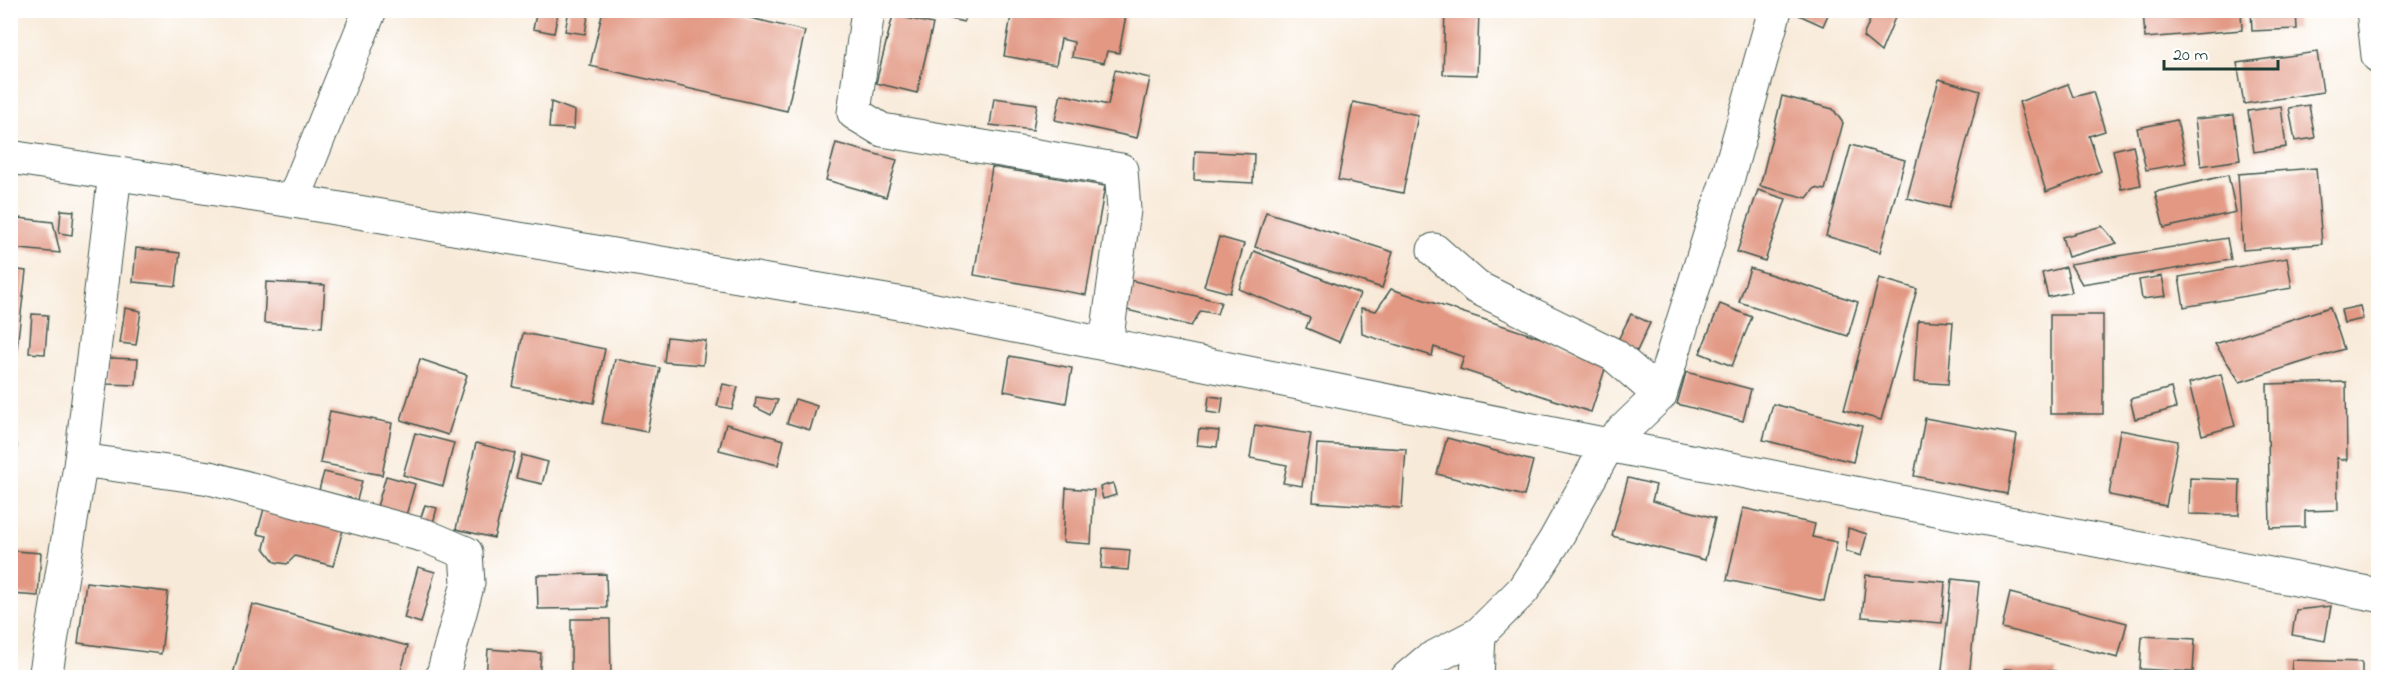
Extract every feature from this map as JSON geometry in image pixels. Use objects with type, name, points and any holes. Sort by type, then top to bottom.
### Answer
[{"type":"street","points":[[293,201],[370,10]]},
{"type":"street","points":[[868,10],[854,113],[882,130],[1121,170],[1124,210],[1106,344]]},
{"type":"street","points":[[1407,678],[1427,661],[1479,634],[1523,590],[1554,542],[1608,445],[1660,395],[1728,177],[1775,10]]},
{"type":"street","points":[[2373,10],[2379,56]]},
{"type":"street","points":[[10,157],[293,201],[910,305],[1608,445],[2379,595]]},
{"type":"street","points":[[45,678],[81,460],[115,172]]},
{"type":"street","points":[[1434,250],[1476,287],[1614,355],[1660,395]]},
{"type":"street","points":[[81,460],[210,478],[426,536],[466,553],[468,583],[442,678]]},
{"type":"street","points":[[1477,678],[1479,634]]},
{"type":"building","points":[[537,10],[558,13],[554,33],[533,29]]},
{"type":"building","points":[[569,10],[589,10],[585,34],[565,31]]},
{"type":"building","points":[[603,10],[717,10],[805,31],[787,111],[590,66]]},
{"type":"building","points":[[912,10],[966,10],[964,22]]},
{"type":"building","points":[[1012,10],[1127,10],[1119,53],[1107,51],[1104,63],[1072,57],[1074,42],[1061,39],[1056,65],[1004,56]]},
{"type":"building","points":[[1445,10],[1479,10],[1477,75],[1443,74]]},
{"type":"building","points":[[1788,10],[1830,10],[1823,26]]},
{"type":"building","points":[[1874,10],[1898,10],[1881,52],[1863,37]]},
{"type":"building","points":[[2143,10],[2241,10],[2242,30],[2145,38]]},
{"type":"building","points":[[2251,10],[2296,10],[2297,29],[2252,31]]},
{"type":"building","points":[[893,15],[933,24],[917,93],[876,83]]},
{"type":"building","points":[[2317,52],[2323,92],[2244,104],[2237,63]]},
{"type":"building","points":[[1115,70],[1150,78],[1137,138],[1055,120],[1061,94],[1108,105]]},
{"type":"building","points":[[1939,79],[1980,91],[1949,208],[1907,198]]},
{"type":"building","points":[[2068,84],[2073,97],[2093,92],[2105,131],[2089,136],[2101,171],[2046,192],[2019,102]]},
{"type":"building","points":[[1782,96],[1833,109],[1843,123],[1825,190],[1815,188],[1807,198],[1760,186]]},
{"type":"building","points":[[994,98],[1037,104],[1033,130],[990,125]]},
{"type":"building","points":[[551,102],[575,111],[574,129],[549,128]]},
{"type":"building","points":[[1353,102],[1418,115],[1403,193],[1338,180]]},
{"type":"building","points":[[2309,105],[2315,138],[2295,141],[2289,108]]},
{"type":"building","points":[[2281,106],[2286,147],[2254,152],[2248,111]]},
{"type":"building","points":[[2234,115],[2240,160],[2201,166],[2195,119]]},
{"type":"building","points":[[2177,120],[2186,163],[2146,170],[2137,128]]},
{"type":"building","points":[[836,143],[897,160],[886,197],[826,180]]},
{"type":"building","points":[[1851,145],[1905,160],[1880,252],[1826,236]]},
{"type":"building","points":[[2133,145],[2141,185],[2121,189],[2113,150]]},
{"type":"building","points":[[1195,151],[1254,154],[1253,183],[1194,180]]},
{"type":"building","points":[[992,167],[1105,186],[1086,295],[974,275]]},
{"type":"building","points":[[2316,168],[2322,244],[2243,250],[2238,174]]},
{"type":"building","points":[[2228,175],[2236,212],[2164,228],[2155,192]]},
{"type":"building","points":[[1758,190],[1786,199],[1765,261],[1737,252]]},
{"type":"building","points":[[61,210],[74,211],[72,235],[59,233]]},
{"type":"building","points":[[1266,212],[1393,252],[1382,288],[1255,247]]},
{"type":"building","points":[[10,217],[53,222],[60,253],[10,248]]},
{"type":"building","points":[[2102,226],[2117,243],[2068,257],[2062,237]]},
{"type":"building","points":[[1219,237],[1244,244],[1230,293],[1204,286]]},
{"type":"building","points":[[2227,238],[2231,260],[2082,284],[2070,264]]},
{"type":"building","points":[[136,248],[180,253],[176,286],[133,282]]},
{"type":"building","points":[[1254,251],[1360,294],[1339,342],[1306,328],[1310,318],[1239,289]]},
{"type":"building","points":[[2287,258],[2292,288],[2184,307],[2179,277]]},
{"type":"building","points":[[2066,267],[2072,292],[2048,297],[2042,273]]},
{"type":"building","points":[[1750,268],[1858,302],[1848,336],[1739,302]]},
{"type":"building","points":[[10,269],[26,271],[16,356],[10,355]]},
{"type":"building","points":[[2162,276],[2166,296],[2142,299],[2139,280]]},
{"type":"building","points":[[1879,278],[1917,289],[1881,420],[1844,410]]},
{"type":"building","points":[[1130,280],[1221,302],[1217,314],[1201,311],[1191,326],[1123,309]]},
{"type":"building","points":[[266,282],[325,285],[322,327],[264,323]]},
{"type":"building","points":[[1391,289],[1608,360],[1591,412],[1460,369],[1464,357],[1434,347],[1432,356],[1362,334],[1361,308],[1376,311]]},
{"type":"building","points":[[1720,304],[1752,317],[1732,366],[1700,353]]},
{"type":"building","points":[[2360,306],[2363,319],[2344,323],[2341,310]]},
{"type":"building","points":[[2330,307],[2344,349],[2240,382],[2215,344]]},
{"type":"building","points":[[125,308],[141,311],[136,345],[120,343]]},
{"type":"building","points":[[32,314],[48,315],[45,354],[29,353]]},
{"type":"building","points":[[1631,314],[1650,323],[1637,351],[1617,342]]},
{"type":"building","points":[[2050,315],[2103,315],[2103,414],[2050,414]]},
{"type":"building","points":[[1918,320],[1953,322],[1948,384],[1914,382]]},
{"type":"building","points":[[523,333],[605,349],[594,403],[513,387]]},
{"type":"building","points":[[667,337],[706,341],[703,365],[664,362]]},
{"type":"building","points":[[1010,356],[1072,368],[1066,403],[1004,391]]},
{"type":"building","points":[[107,358],[138,359],[136,385],[106,384]]},
{"type":"building","points":[[420,359],[467,375],[448,435],[401,420]]},
{"type":"building","points":[[615,359],[660,368],[647,432],[602,423]]},
{"type":"building","points":[[1686,372],[1751,389],[1743,421],[1677,404]]},
{"type":"building","points":[[10,374],[15,374],[13,427],[10,427]]},
{"type":"building","points":[[2221,374],[2235,426],[2202,435],[2189,383]]},
{"type":"building","points":[[2346,382],[2347,460],[2337,458],[2338,510],[2305,511],[2305,527],[2270,528],[2267,384]]},
{"type":"building","points":[[723,384],[738,387],[732,409],[717,406]]},
{"type":"building","points":[[2171,388],[2176,408],[2135,419],[2130,399]]},
{"type":"building","points":[[1209,396],[1223,398],[1221,414],[1207,412]]},
{"type":"building","points":[[756,397],[778,400],[771,415],[755,407]]},
{"type":"building","points":[[795,399],[817,406],[810,430],[787,423]]},
{"type":"building","points":[[1773,404],[1862,426],[1853,462],[1763,440]]},
{"type":"building","points":[[330,411],[392,423],[382,475],[320,463]]},
{"type":"building","points":[[1925,418],[2017,435],[2007,494],[1914,476]]},
{"type":"building","points":[[726,424],[784,440],[778,465],[719,450]]},
{"type":"building","points":[[1255,425],[1311,434],[1302,486],[1283,483],[1287,465],[1250,458]]},
{"type":"building","points":[[1199,429],[1219,431],[1217,447],[1197,445]]},
{"type":"building","points":[[2120,430],[2178,441],[2166,506],[2109,495]]},
{"type":"building","points":[[415,433],[454,443],[443,486],[403,475]]},
{"type":"building","points":[[1447,438],[1533,461],[1524,496],[1437,474]]},
{"type":"building","points":[[476,443],[515,453],[494,538],[456,529]]},
{"type":"building","points":[[10,444],[17,445],[12,482],[10,482]]},
{"type":"building","points":[[1317,444],[1406,449],[1402,508],[1313,502]]},
{"type":"building","points":[[522,455],[548,462],[542,484],[516,478]]},
{"type":"building","points":[[324,472],[362,481],[357,500],[319,490]]},
{"type":"building","points":[[386,476],[415,484],[405,519],[376,510]]},
{"type":"building","points":[[1628,478],[1656,485],[1652,501],[1715,518],[1705,560],[1612,536]]},
{"type":"building","points":[[2190,478],[2240,480],[2239,515],[2189,514]]},
{"type":"building","points":[[1113,483],[1116,495],[1103,499],[1100,487]]},
{"type":"building","points":[[1066,488],[1094,490],[1091,544],[1063,542]]},
{"type":"building","points":[[265,505],[344,526],[333,566],[295,556],[287,564],[275,562],[264,548],[267,536],[257,534]]},
{"type":"building","points":[[425,505],[437,508],[432,527],[419,523]]},
{"type":"building","points":[[1743,508],[1815,524],[1812,537],[1837,542],[1824,601],[1727,580]]},
{"type":"building","points":[[1848,528],[1867,534],[1861,556],[1846,551]]},
{"type":"building","points":[[1103,548],[1130,550],[1128,570],[1101,568]]},
{"type":"building","points":[[15,551],[41,553],[38,596],[12,594]]},
{"type":"building","points":[[418,567],[435,572],[421,623],[404,618]]},
{"type":"building","points":[[606,574],[607,608],[538,609],[537,575]]},
{"type":"building","points":[[1866,575],[1945,582],[1942,623],[1862,617]]},
{"type":"building","points":[[1952,579],[1979,582],[1969,678],[1941,678]]},
{"type":"building","points":[[86,582],[168,592],[161,654],[78,643]]},
{"type":"building","points":[[2010,593],[2127,623],[2118,658],[2002,628]]},
{"type":"building","points":[[252,604],[408,646],[399,678],[232,678]]},
{"type":"building","points":[[2331,606],[2325,641],[2292,635],[2296,610]]},
{"type":"building","points":[[571,619],[610,619],[611,678],[571,678]]},
{"type":"building","points":[[2142,636],[2195,639],[2193,672],[2140,669]]},
{"type":"building","points":[[488,649],[541,653],[539,678],[486,678]]},
{"type":"building","points":[[2292,660],[2362,662],[2362,678],[2291,678]]},
{"type":"building","points":[[2004,669],[2056,671],[2056,678],[2003,678]]},
{"type":"building","points":[[2271,673],[2271,678],[2252,678],[2253,675]]}]
